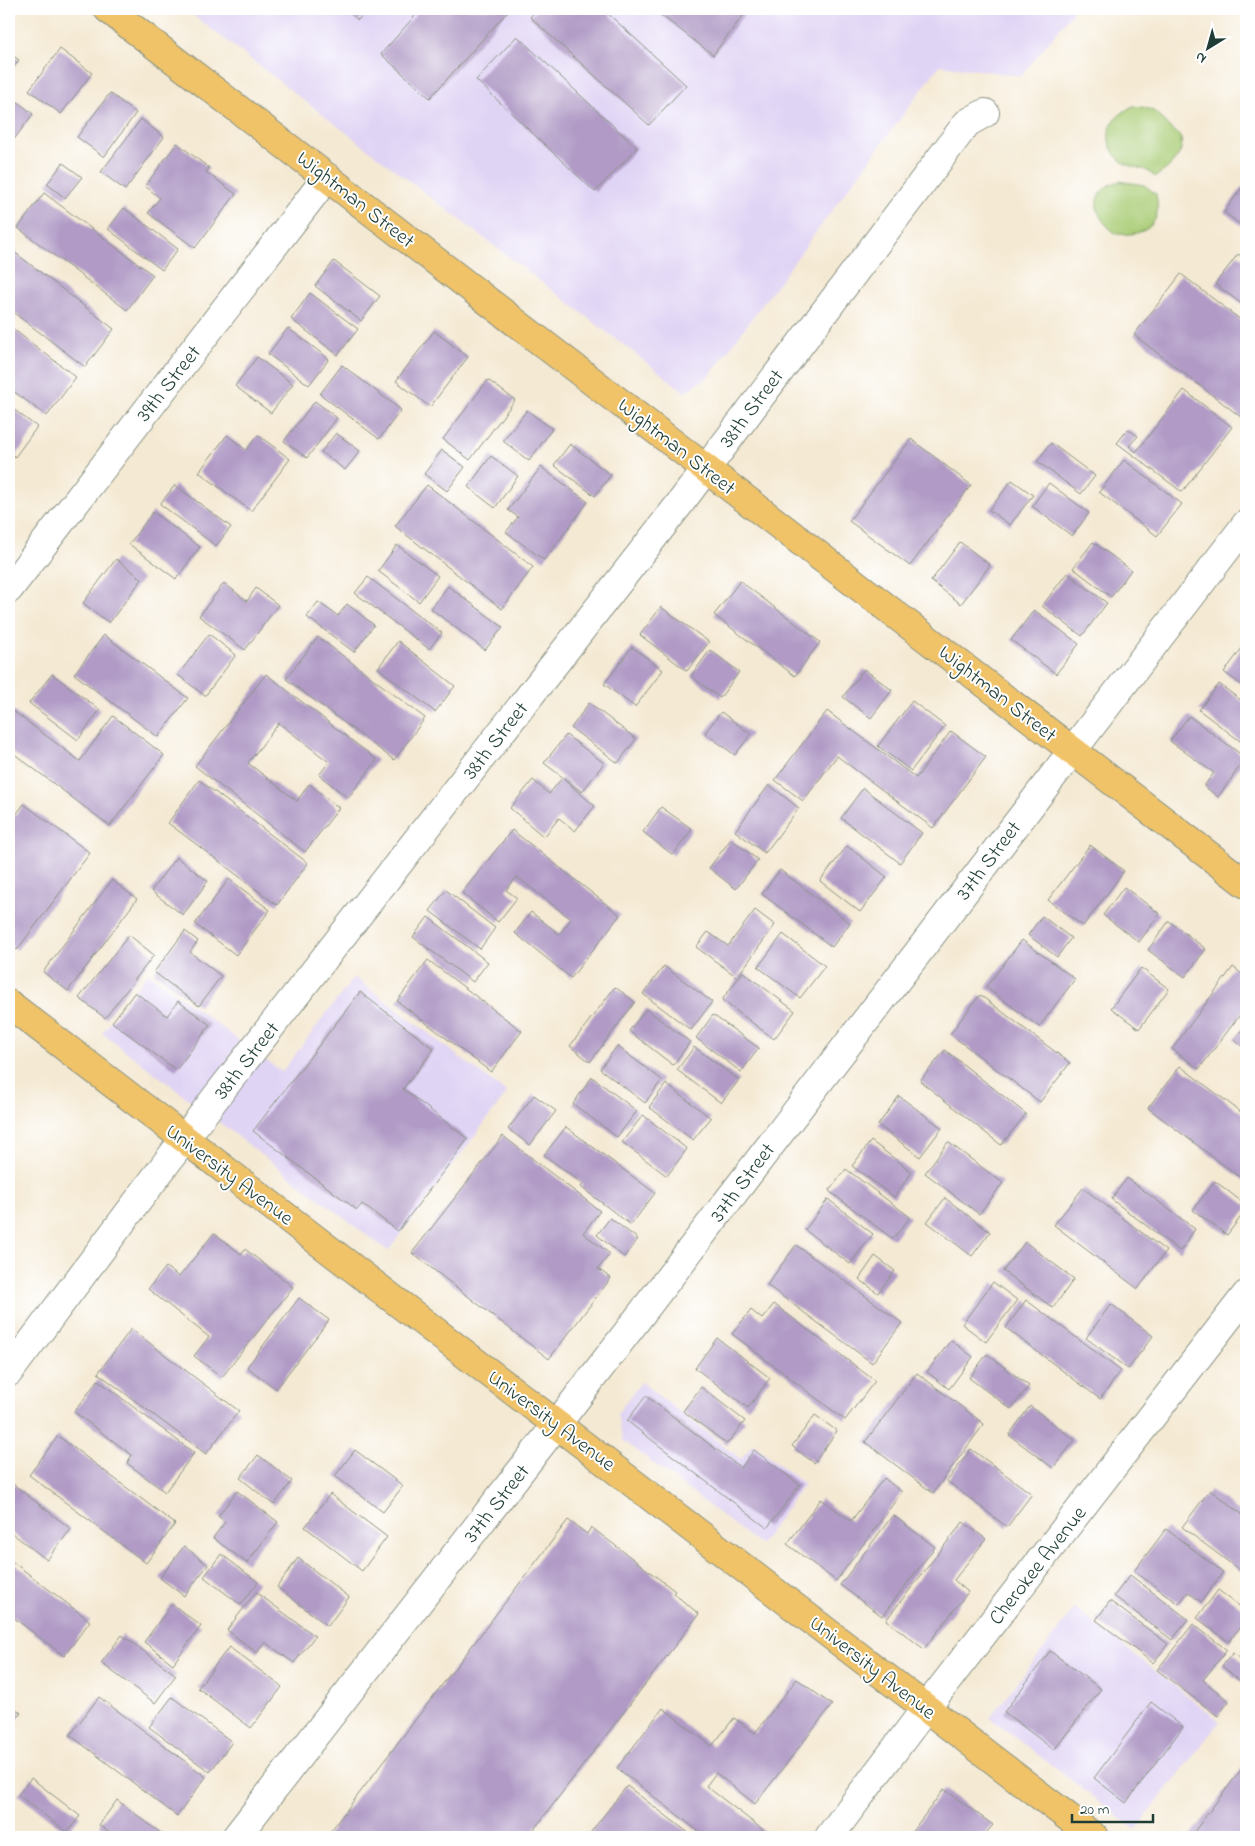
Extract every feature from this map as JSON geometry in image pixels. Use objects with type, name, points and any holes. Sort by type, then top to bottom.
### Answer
[{"type":"main road","name":"Wightman Street","points":[[108,9],[1246,884]]},
{"type":"main road","name":"University Avenue","points":[[9,1004],[1094,1837]]},
{"type":"street","name":"38th Street","points":[[9,1372],[184,1139],[706,469],[967,123],[985,113]]},
{"type":"street","name":"39th Street","points":[[9,589],[327,176]]},
{"type":"street","name":"37th Street","points":[[236,1837],[557,1424],[1246,524]]},
{"type":"street","name":"Cherokee Avenue","points":[[829,1837],[926,1708],[1246,1295]]},
{"type":"shaded area","points":[[185,9],[1075,9],[1021,76],[940,65],[710,375],[685,392]]},
{"type":"shaded area","points":[[148,973],[282,1072],[354,977],[507,1093],[388,1251],[102,1033]]},
{"type":"shaded area","points":[[641,1382],[741,1459],[753,1444],[804,1484],[760,1545],[623,1440],[617,1414]]},
{"type":"shaded area","points":[[1075,1608],[1220,1721],[1136,1830],[990,1718]]},
{"type":"green space","points":[[1133,106],[1154,111],[1180,137],[1182,143],[1179,155],[1175,161],[1155,177],[1143,169],[1121,161],[1115,155],[1110,145],[1109,132],[1111,126],[1122,113]]},
{"type":"green space","points":[[1120,181],[1144,185],[1156,194],[1157,214],[1150,227],[1143,231],[1117,234],[1109,228],[1098,213],[1098,198],[1102,191],[1109,185]]},
{"type":"building","points":[[344,9],[368,9],[358,20]]},
{"type":"building","points":[[421,9],[510,9],[430,98],[381,54]]},
{"type":"building","points":[[538,9],[603,9],[686,85],[649,125],[530,17]]},
{"type":"building","points":[[653,9],[748,9],[713,55]]},
{"type":"building","points":[[517,36],[637,148],[595,192],[476,80]]},
{"type":"building","points":[[60,49],[92,73],[61,114],[29,90]]},
{"type":"building","points":[[9,53],[19,60],[9,74]]},
{"type":"building","points":[[110,93],[136,113],[104,157],[77,137]]},
{"type":"building","points":[[9,95],[33,114],[9,146]]},
{"type":"building","points":[[141,119],[164,137],[125,190],[101,172]]},
{"type":"building","points":[[177,143],[209,168],[206,172],[236,194],[195,248],[148,213],[160,198],[145,186]]},
{"type":"building","points":[[63,163],[82,177],[65,198],[47,184]]},
{"type":"building","points":[[1246,182],[1246,229],[1224,212]]},
{"type":"building","points":[[44,193],[153,275],[127,310],[18,228]]},
{"type":"building","points":[[124,208],[178,249],[162,270],[108,229]]},
{"type":"building","points":[[9,248],[114,329],[85,367],[9,309]]},
{"type":"building","points":[[1238,254],[1246,260],[1246,307],[1215,284]]},
{"type":"building","points":[[334,261],[380,296],[361,321],[315,286]]},
{"type":"building","points":[[1181,274],[1246,324],[1246,421],[1134,335]]},
{"type":"building","points":[[310,293],[358,329],[338,355],[291,319]]},
{"type":"building","points":[[9,326],[76,377],[47,416],[9,388]]},
{"type":"building","points":[[288,328],[329,359],[309,385],[268,354]]},
{"type":"building","points":[[434,331],[468,357],[430,407],[396,381]]},
{"type":"building","points":[[257,357],[293,384],[271,413],[235,386]]},
{"type":"building","points":[[342,365],[401,410],[379,439],[320,394]]},
{"type":"building","points":[[488,380],[515,400],[470,460],[443,439]]},
{"type":"building","points":[[1184,390],[1232,427],[1182,492],[1117,443],[1128,429],[1138,436],[1129,446],[1136,452]]},
{"type":"building","points":[[315,401],[337,418],[307,458],[284,441]]},
{"type":"building","points":[[9,406],[37,427],[15,457],[9,452]]},
{"type":"building","points":[[527,410],[552,429],[529,461],[503,441]]},
{"type":"building","points":[[336,433],[360,451],[345,470],[321,452]]},
{"type":"building","points":[[227,435],[246,450],[258,435],[290,459],[251,511],[199,472]]},
{"type":"building","points":[[911,439],[971,485],[910,566],[849,521]]},
{"type":"building","points":[[1051,443],[1095,476],[1081,494],[1037,461]]},
{"type":"building","points":[[570,444],[611,475],[595,496],[554,465]]},
{"type":"building","points":[[442,450],[465,467],[447,491],[424,474]]},
{"type":"building","points":[[491,456],[518,476],[495,508],[468,487]]},
{"type":"building","points":[[1124,460],[1182,504],[1157,536],[1099,492]]},
{"type":"building","points":[[541,467],[588,502],[544,560],[506,532],[518,517],[508,510]]},
{"type":"building","points":[[1012,480],[1033,495],[1010,525],[989,510]]},
{"type":"building","points":[[1049,483],[1089,513],[1072,536],[1032,506]]},
{"type":"building","points":[[175,485],[231,527],[216,546],[160,504]]},
{"type":"building","points":[[427,485],[533,567],[502,609],[395,526]]},
{"type":"building","points":[[153,512],[200,547],[176,579],[129,544]]},
{"type":"building","points":[[960,542],[990,565],[961,604],[931,581]]},
{"type":"building","points":[[1093,542],[1131,570],[1111,597],[1073,568]]},
{"type":"building","points":[[397,545],[438,576],[419,602],[378,571]]},
{"type":"building","points":[[116,559],[142,579],[109,623],[83,603]]},
{"type":"building","points":[[1067,573],[1107,603],[1082,636],[1042,606]]},
{"type":"building","points":[[368,577],[442,633],[429,649],[355,593]]},
{"type":"building","points":[[740,581],[820,642],[795,676],[714,615]]},
{"type":"building","points":[[224,583],[247,601],[256,588],[278,605],[245,650],[199,616]]},
{"type":"building","points":[[448,586],[503,627],[485,650],[431,609]]},
{"type":"building","points":[[318,602],[338,616],[347,604],[374,625],[354,652],[307,617]]},
{"type":"building","points":[[661,607],[709,642],[687,671],[640,635]]},
{"type":"building","points":[[1034,610],[1079,644],[1056,674],[1011,640]]},
{"type":"building","points":[[209,634],[236,655],[205,696],[178,675]]},
{"type":"building","points":[[104,635],[188,698],[158,737],[74,674]]},
{"type":"building","points":[[318,637],[425,718],[394,760],[286,679]]},
{"type":"building","points":[[398,641],[455,686],[435,712],[378,668]]},
{"type":"building","points":[[1246,643],[1246,688],[1224,672]]},
{"type":"building","points":[[632,647],[663,670],[635,707],[604,684]]},
{"type":"building","points":[[710,650],[739,672],[720,698],[691,676]]},
{"type":"building","points":[[864,669],[892,690],[871,718],[843,697]]},
{"type":"building","points":[[52,674],[100,710],[78,740],[29,703]]},
{"type":"building","points":[[266,674],[377,760],[348,798],[319,775],[329,762],[279,723],[248,763],[297,801],[309,784],[339,808],[305,852],[195,766]]},
{"type":"building","points":[[1219,684],[1246,704],[1246,741],[1244,744],[1199,710]]},
{"type":"building","points":[[912,701],[945,726],[911,771],[878,746]]},
{"type":"building","points":[[589,703],[636,739],[618,763],[571,728]]},
{"type":"building","points":[[9,708],[80,761],[113,716],[164,755],[110,826],[9,750]]},
{"type":"building","points":[[827,711],[916,778],[951,731],[986,757],[933,828],[837,756],[803,801],[775,780]]},
{"type":"building","points":[[721,712],[751,734],[735,755],[705,733]]},
{"type":"building","points":[[1189,716],[1246,758],[1218,797],[1204,786],[1214,773],[1170,741]]},
{"type":"building","points":[[566,735],[604,763],[582,792],[544,763]]},
{"type":"building","points":[[562,778],[595,806],[575,831],[559,818],[544,837],[510,808],[533,780],[549,794]]},
{"type":"building","points":[[199,780],[308,863],[277,905],[168,823]]},
{"type":"building","points":[[769,785],[799,808],[765,853],[735,831]]},
{"type":"building","points":[[863,788],[922,833],[900,863],[841,818]]},
{"type":"building","points":[[24,804],[90,853],[17,950],[9,944],[9,824]]},
{"type":"building","points":[[661,807],[692,829],[673,855],[643,832]]},
{"type":"building","points":[[512,830],[620,915],[571,978],[515,933],[531,912],[559,934],[571,919],[517,877],[506,890],[517,898],[498,922],[462,893]]},
{"type":"building","points":[[731,839],[758,860],[736,889],[709,868]]},
{"type":"building","points":[[1090,845],[1124,871],[1083,926],[1048,900]]},
{"type":"building","points":[[847,846],[887,877],[860,912],[820,881]]},
{"type":"building","points":[[176,857],[208,881],[183,915],[151,891]]},
{"type":"building","points":[[780,870],[850,923],[832,947],[762,894]]},
{"type":"building","points":[[229,879],[270,910],[236,955],[195,924]]},
{"type":"building","points":[[112,880],[137,899],[68,991],[43,972]]},
{"type":"building","points":[[1124,887],[1160,914],[1139,942],[1103,915]]},
{"type":"building","points":[[446,890],[495,928],[480,949],[430,911]]},
{"type":"building","points":[[755,910],[775,925],[737,977],[696,947],[708,932],[728,946]]},
{"type":"building","points":[[1042,916],[1071,938],[1057,957],[1028,935]]},
{"type":"building","points":[[428,917],[488,962],[473,982],[413,937]]},
{"type":"building","points":[[1169,921],[1206,949],[1185,977],[1148,950]]},
{"type":"building","points":[[185,931],[198,941],[190,952],[221,976],[199,1006],[154,972]]},
{"type":"building","points":[[783,934],[825,966],[800,998],[758,967]]},
{"type":"building","points":[[129,935],[154,955],[105,1018],[79,998]]},
{"type":"building","points":[[1022,940],[1075,979],[1039,1027],[986,987]]},
{"type":"building","points":[[428,960],[522,1031],[491,1072],[397,1001]]},
{"type":"building","points":[[664,966],[712,1002],[691,1030],[643,994]]},
{"type":"building","points":[[1233,967],[1246,977],[1246,1007],[1199,1069],[1172,1049]]},
{"type":"building","points":[[1141,968],[1169,989],[1139,1029],[1111,1008]]},
{"type":"building","points":[[743,972],[795,1011],[774,1039],[722,1000]]},
{"type":"building","points":[[615,987],[635,1002],[590,1062],[570,1046]]},
{"type":"building","points":[[135,992],[167,1016],[178,1001],[210,1025],[176,1070],[112,1022]]},
{"type":"building","points":[[360,992],[434,1049],[403,1089],[468,1139],[398,1231],[362,1204],[357,1210],[253,1131]]},
{"type":"building","points":[[980,995],[1070,1063],[1040,1102],[950,1034]]},
{"type":"building","points":[[646,1009],[690,1042],[673,1065],[629,1031]]},
{"type":"building","points":[[713,1015],[759,1048],[741,1072],[696,1038]]},
{"type":"building","points":[[1246,1024],[1246,1049],[1234,1040]]},
{"type":"building","points":[[617,1046],[662,1080],[645,1103],[600,1069]]},
{"type":"building","points":[[694,1047],[739,1080],[721,1103],[677,1070]]},
{"type":"building","points":[[945,1050],[1026,1114],[1001,1145],[920,1081]]},
{"type":"building","points":[[1180,1066],[1246,1116],[1246,1182],[1148,1108]]},
{"type":"building","points":[[592,1077],[637,1111],[617,1137],[573,1104]]},
{"type":"building","points":[[666,1084],[711,1118],[693,1140],[649,1107]]},
{"type":"building","points":[[534,1095],[556,1111],[530,1145],[508,1129]]},
{"type":"building","points":[[899,1096],[942,1128],[920,1157],[878,1125]]},
{"type":"building","points":[[643,1115],[687,1149],[667,1176],[622,1142]]},
{"type":"building","points":[[566,1127],[655,1193],[631,1225],[581,1187],[583,1184],[544,1155]]},
{"type":"building","points":[[503,1136],[600,1211],[583,1233],[610,1254],[598,1269],[611,1278],[549,1359],[412,1253]]},
{"type":"building","points":[[871,1141],[912,1172],[894,1197],[852,1166]]},
{"type":"building","points":[[948,1142],[1003,1183],[979,1214],[925,1173]]},
{"type":"building","points":[[846,1169],[910,1217],[893,1239],[829,1191]]},
{"type":"building","points":[[1127,1178],[1195,1229],[1180,1251],[1111,1199]]},
{"type":"building","points":[[1215,1181],[1246,1205],[1246,1210],[1227,1235],[1193,1210]]},
{"type":"building","points":[[1083,1188],[1166,1251],[1138,1289],[1054,1225]]},
{"type":"building","points":[[945,1198],[990,1232],[972,1256],[927,1222]]},
{"type":"building","points":[[828,1199],[873,1234],[850,1264],[805,1230]]},
{"type":"building","points":[[610,1218],[638,1239],[624,1257],[597,1235]]},
{"type":"building","points":[[214,1233],[241,1254],[245,1249],[293,1287],[222,1377],[194,1356],[209,1337],[148,1289],[166,1267],[179,1277]]},
{"type":"building","points":[[1025,1242],[1074,1279],[1053,1308],[1003,1271]]},
{"type":"building","points":[[796,1245],[902,1323],[872,1363],[767,1285]]},
{"type":"building","points":[[875,1256],[895,1271],[878,1293],[859,1279]]},
{"type":"building","points":[[993,1282],[1017,1300],[986,1342],[962,1324]]},
{"type":"building","points":[[299,1298],[329,1320],[276,1389],[247,1367]]},
{"type":"building","points":[[1026,1300],[1121,1371],[1100,1399],[1006,1328]]},
{"type":"building","points":[[774,1304],[875,1381],[845,1420],[732,1334],[751,1310],[762,1319]]},
{"type":"building","points":[[1111,1304],[1153,1336],[1128,1369],[1086,1338]]},
{"type":"building","points":[[131,1329],[239,1411],[206,1454],[98,1373]]},
{"type":"building","points":[[717,1338],[770,1378],[748,1408],[695,1368]]},
{"type":"building","points":[[951,1340],[973,1357],[949,1389],[927,1372]]},
{"type":"building","points":[[987,1354],[1029,1386],[1011,1409],[969,1378]]},
{"type":"building","points":[[917,1373],[984,1424],[933,1493],[865,1442]]},
{"type":"building","points":[[98,1380],[194,1453],[165,1492],[127,1463],[132,1455],[74,1412]]},
{"type":"building","points":[[701,1387],[745,1421],[727,1444],[683,1411]]},
{"type":"building","points":[[646,1396],[741,1468],[754,1450],[800,1485],[767,1528],[627,1421]]},
{"type":"building","points":[[1030,1406],[1075,1440],[1053,1468],[1009,1435]]},
{"type":"building","points":[[815,1415],[837,1431],[814,1463],[792,1446]]},
{"type":"building","points":[[58,1436],[175,1524],[146,1563],[29,1475]]},
{"type":"building","points":[[971,1449],[1032,1494],[1007,1527],[947,1481]]},
{"type":"building","points":[[355,1450],[403,1486],[383,1512],[335,1476]]},
{"type":"building","points":[[258,1455],[292,1481],[274,1505],[240,1478]]},
{"type":"building","points":[[884,1478],[902,1492],[836,1581],[787,1544],[821,1499],[851,1521]]},
{"type":"building","points":[[9,1481],[71,1529],[47,1560],[9,1531]]},
{"type":"building","points":[[1210,1490],[1246,1517],[1246,1575],[1182,1527]]},
{"type":"building","points":[[237,1491],[278,1522],[247,1563],[213,1538],[225,1522],[218,1516]]},
{"type":"building","points":[[330,1494],[387,1537],[362,1571],[305,1527]]},
{"type":"building","points":[[893,1515],[935,1547],[882,1616],[840,1585]]},
{"type":"building","points":[[568,1520],[587,1534],[591,1527],[675,1591],[673,1593],[699,1614],[528,1837],[326,1837]]},
{"type":"building","points":[[963,1522],[986,1539],[954,1580],[968,1592],[924,1649],[886,1620]]},
{"type":"building","points":[[1166,1529],[1223,1572],[1201,1602],[1188,1592],[1179,1604],[1134,1571]]},
{"type":"building","points":[[184,1546],[208,1565],[184,1596],[160,1578]]},
{"type":"building","points":[[221,1554],[258,1582],[241,1605],[204,1577]]},
{"type":"building","points":[[298,1558],[349,1597],[328,1626],[277,1587]]},
{"type":"building","points":[[9,1559],[90,1621],[64,1656],[9,1614]]},
{"type":"building","points":[[1130,1575],[1188,1619],[1172,1640],[1114,1596]]},
{"type":"building","points":[[1218,1590],[1246,1611],[1246,1619],[1229,1642],[1197,1618]]},
{"type":"building","points":[[256,1592],[315,1636],[294,1663],[265,1642],[257,1653],[227,1630]]},
{"type":"building","points":[[1110,1601],[1168,1644],[1153,1663],[1096,1620]]},
{"type":"building","points":[[172,1604],[201,1626],[173,1664],[144,1642]]},
{"type":"building","points":[[1193,1624],[1227,1650],[1203,1680],[1229,1701],[1218,1716],[1157,1670]]},
{"type":"building","points":[[122,1635],[176,1675],[155,1703],[101,1663]]},
{"type":"building","points":[[229,1647],[282,1687],[251,1728],[198,1688]]},
{"type":"building","points":[[1050,1651],[1101,1689],[1054,1750],[1004,1712]]},
{"type":"building","points":[[1233,1653],[1246,1665],[1246,1676],[1241,1682],[1222,1666]]},
{"type":"building","points":[[797,1679],[832,1705],[755,1804],[716,1773],[706,1786],[767,1833],[764,1837],[706,1837],[617,1768],[663,1708],[712,1746],[734,1718],[755,1733]]},
{"type":"building","points":[[99,1697],[206,1777],[177,1816],[70,1735]]},
{"type":"building","points":[[172,1697],[232,1742],[210,1772],[149,1727]]},
{"type":"building","points":[[1151,1702],[1183,1727],[1126,1803],[1094,1778]]},
{"type":"building","points":[[9,1703],[21,1713],[9,1729]]},
{"type":"building","points":[[1246,1763],[1246,1837],[1190,1837]]},
{"type":"building","points":[[31,1778],[80,1816],[67,1832],[18,1795]]},
{"type":"building","points":[[627,1786],[694,1837],[587,1837]]},
{"type":"building","points":[[944,1789],[993,1825],[983,1837],[908,1837]]},
{"type":"building","points":[[117,1800],[166,1837],[115,1837],[99,1825]]}]
